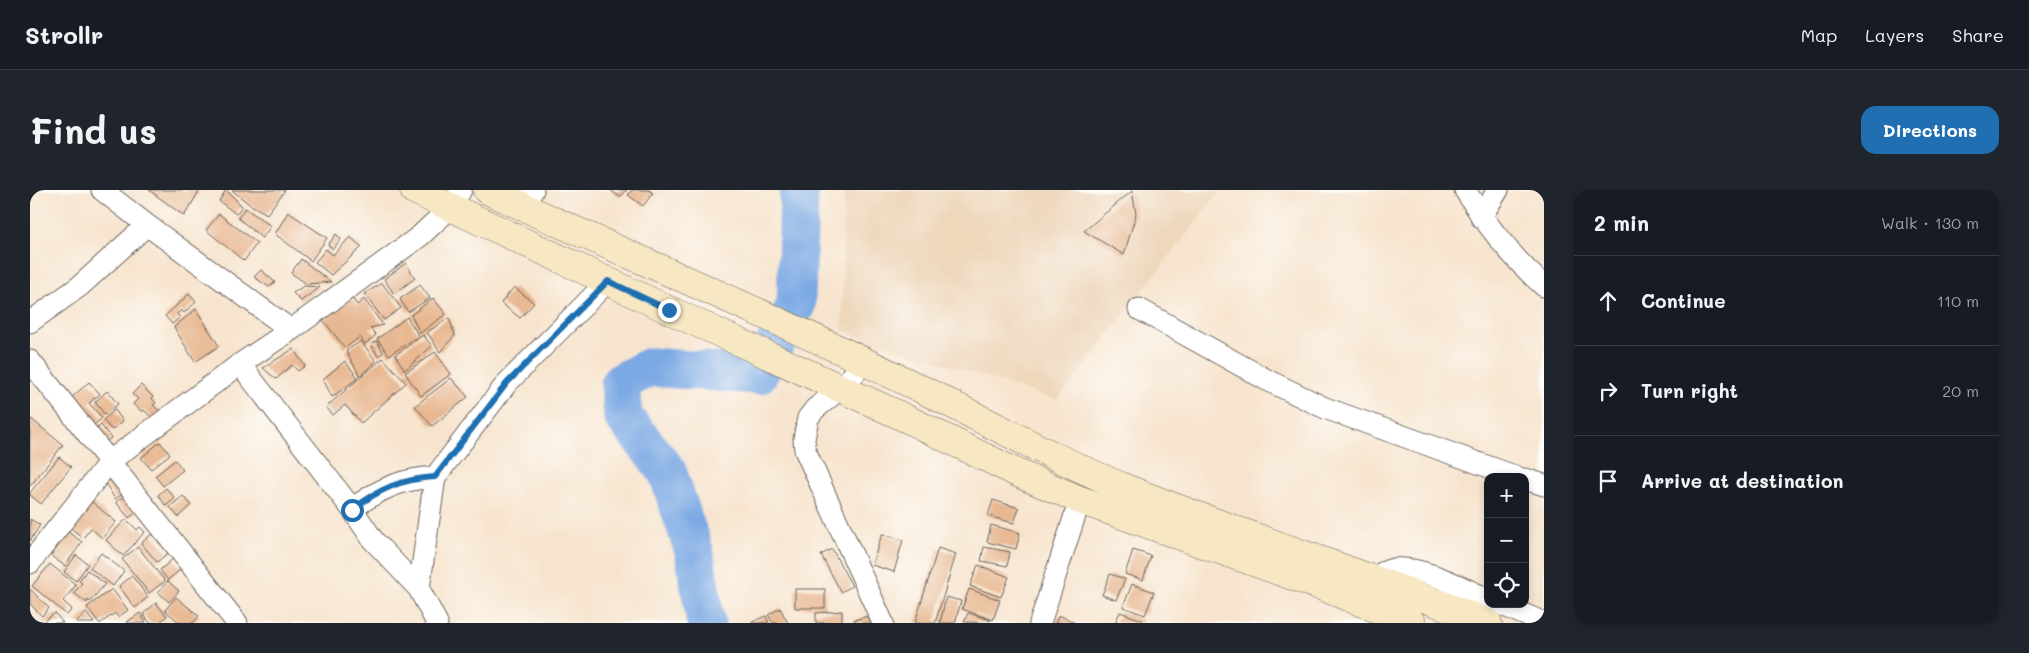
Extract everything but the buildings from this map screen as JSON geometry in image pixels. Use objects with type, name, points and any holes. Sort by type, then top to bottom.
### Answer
[{"type":"main road","points":[[414,190],[456,198],[608,281],[841,388],[1015,472],[1080,500],[1323,587],[1412,623]]},
{"type":"main road","points":[[487,190],[528,198],[744,306],[806,334],[1074,465],[1127,488],[1372,578],[1488,623]]},
{"type":"street","points":[[102,190],[147,226],[291,330]]},
{"type":"street","points":[[1465,190],[1482,217],[1506,248],[1544,286]]},
{"type":"street","points":[[1482,217],[1498,190]]},
{"type":"street","points":[[30,563],[110,461],[240,364],[291,330],[420,236],[456,198]]},
{"type":"street","points":[[30,322],[80,286],[147,226]]},
{"type":"street","points":[[419,589],[435,477],[507,383],[608,281]]},
{"type":"street","points":[[1139,309],[1267,380],[1325,408],[1506,473]]},
{"type":"street","points":[[30,362],[236,623]]},
{"type":"street","points":[[864,362],[841,388],[815,408],[808,418],[805,430],[805,450],[883,623]]},
{"type":"street","points":[[240,364],[373,540],[419,589],[436,623]]},
{"type":"street","points":[[352,510],[390,485],[415,478],[435,477]]},
{"type":"street","points":[[1529,480],[1544,485]]},
{"type":"street","points":[[1040,623],[1080,500]]},
{"type":"street","points":[[1372,578],[1393,569],[1416,572],[1438,578],[1484,597]]},
{"type":"street","points":[[1509,608],[1544,623]]},
{"type":"shaded area","points":[[844,190],[1221,190],[1057,400],[842,331]]},
{"type":"waterway","points":[[706,623],[694,551],[667,471],[623,416],[620,383],[650,367],[758,375],[796,305],[799,190]]},
{"type":"route","points":[[352,510],[366,498],[390,485],[415,478],[435,477],[507,383],[608,281],[669,310]]}]
